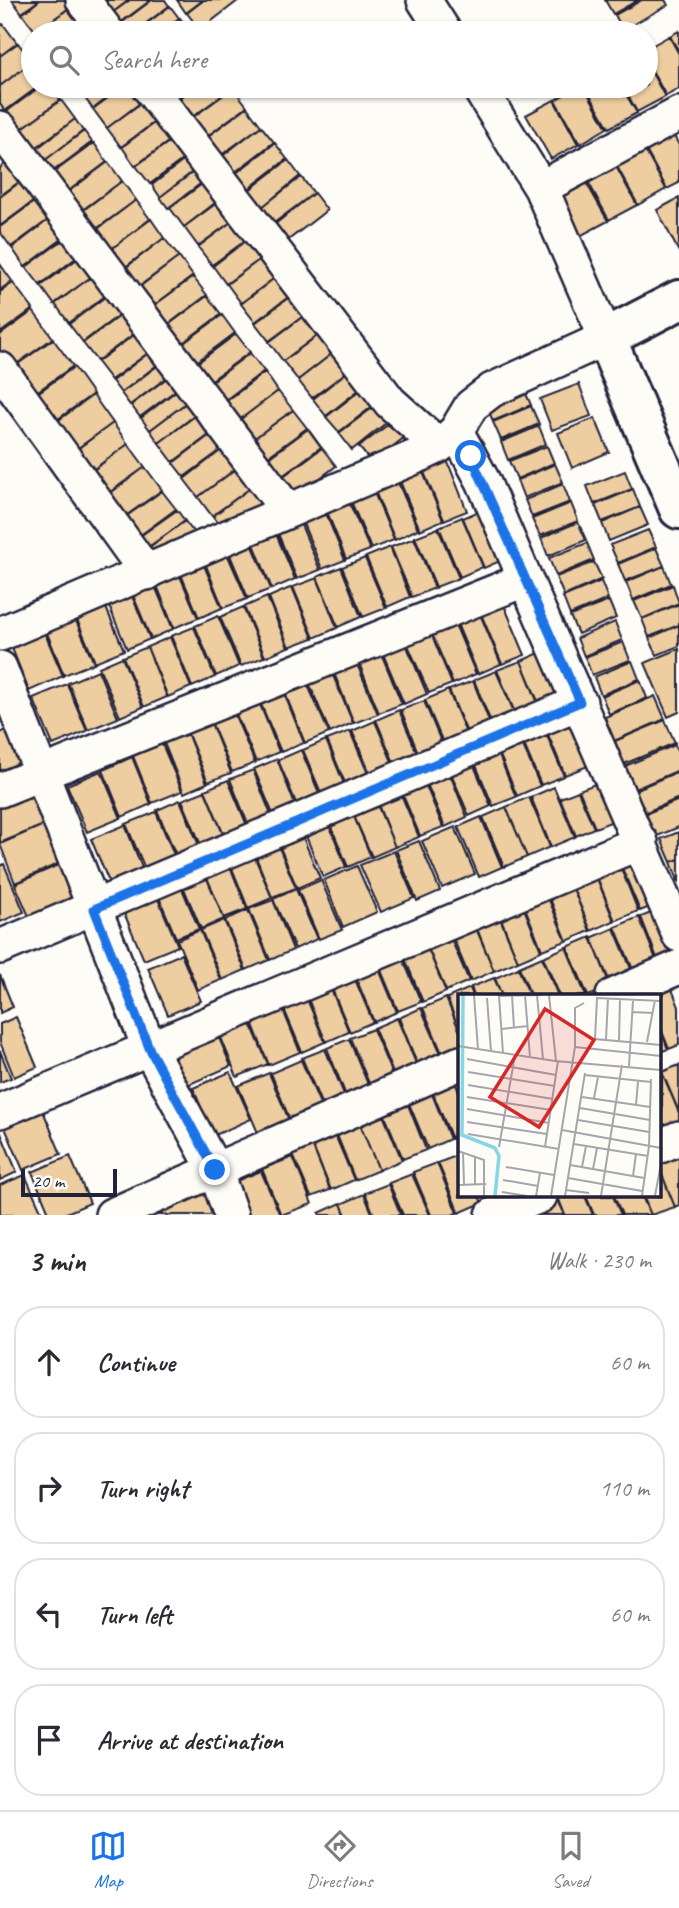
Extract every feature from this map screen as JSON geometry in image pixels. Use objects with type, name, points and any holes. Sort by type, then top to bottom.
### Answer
[{"type":"street","points":[[83,0],[99,21]]},
{"type":"street","points":[[424,0],[437,21]]},
{"type":"street","points":[[157,98],[390,402],[447,438],[483,481],[679,935]]},
{"type":"street","points":[[486,98],[541,188],[679,509]]},
{"type":"street","points":[[541,188],[679,114]]},
{"type":"street","points":[[0,128],[287,510]]},
{"type":"street","points":[[0,634],[147,572],[447,438],[471,406],[492,390],[606,338],[679,300]]},
{"type":"street","points":[[0,369],[147,572]]},
{"type":"street","points":[[0,790],[524,580]]},
{"type":"street","points":[[0,668],[150,1050],[215,1170],[231,1215]]},
{"type":"street","points":[[0,947],[580,702]]},
{"type":"street","points":[[0,1111],[641,842]]},
{"type":"street","points":[[618,994],[679,967]]},
{"type":"street","points":[[112,1215],[458,1064]]},
{"type":"street","points":[[662,1145],[679,1139]]},
{"type":"street","points":[[493,1215],[535,1198]]},
{"type":"building","points":[[12,0],[39,0],[22,13]]},
{"type":"building","points":[[40,0],[77,2],[51,21],[27,21],[22,14]]},
{"type":"building","points":[[102,0],[129,0],[112,13]]},
{"type":"building","points":[[130,0],[151,0],[123,21],[118,21],[112,13]]},
{"type":"building","points":[[152,0],[165,0],[169,6],[149,21],[124,21]]},
{"type":"building","points":[[177,0],[203,0],[186,13]]},
{"type":"building","points":[[204,0],[239,0],[212,21],[193,21],[187,13]]},
{"type":"building","points":[[605,0],[638,0],[613,14]]},
{"type":"building","points":[[642,0],[665,0],[668,5],[639,21],[618,21],[615,15]]},
{"type":"building","points":[[76,3],[91,21],[52,21]]},
{"type":"building","points":[[170,6],[179,18],[175,21],[150,21]]},
{"type":"building","points":[[3,24],[17,43],[0,56],[0,27]]},
{"type":"building","points":[[679,31],[679,52],[670,36]]},
{"type":"building","points":[[669,36],[679,54],[679,89],[666,96],[658,82],[658,42]]},
{"type":"building","points":[[18,43],[21,47],[21,70],[0,86],[0,56]]},
{"type":"building","points":[[21,70],[23,98],[5,111],[0,104],[0,86]]},
{"type":"building","points":[[658,84],[665,97],[637,112],[629,98],[658,98]]},
{"type":"building","points":[[25,98],[60,100],[20,130],[6,112]]},
{"type":"building","points":[[85,98],[107,98],[93,109]]},
{"type":"building","points":[[108,98],[147,98],[107,128],[93,109]]},
{"type":"building","points":[[148,98],[161,117],[121,147],[107,128]]},
{"type":"building","points":[[179,98],[218,98],[191,118]]},
{"type":"building","points":[[219,98],[241,98],[247,106],[206,137],[192,118]]},
{"type":"building","points":[[591,98],[607,128],[580,144],[555,100]]},
{"type":"building","points":[[592,98],[628,98],[637,113],[609,128]]},
{"type":"building","points":[[61,100],[75,119],[34,149],[20,130]]},
{"type":"building","points":[[554,100],[578,144],[551,159],[526,115]]},
{"type":"building","points":[[247,107],[261,126],[220,156],[207,137]]},
{"type":"building","points":[[162,117],[176,136],[135,166],[122,147]]},
{"type":"building","points":[[75,119],[83,131],[44,161],[35,150]]},
{"type":"building","points":[[261,126],[274,142],[234,173],[221,157]]},
{"type":"building","points":[[670,129],[679,145],[679,183],[667,189],[643,145]]},
{"type":"building","points":[[84,131],[92,142],[52,172],[44,161]]},
{"type":"building","points":[[177,136],[190,154],[150,184],[136,166]]},
{"type":"building","points":[[94,143],[107,162],[67,192],[53,173]]},
{"type":"building","points":[[275,143],[287,159],[247,190],[235,174]]},
{"type":"building","points":[[642,145],[666,189],[638,205],[614,161]]},
{"type":"building","points":[[191,155],[200,166],[160,197],[152,185]]},
{"type":"building","points":[[10,160],[23,179],[0,196],[0,168]]},
{"type":"building","points":[[288,160],[300,176],[261,208],[248,191]]},
{"type":"building","points":[[613,161],[637,205],[609,220],[585,176]]},
{"type":"building","points":[[108,162],[122,181],[81,211],[68,192]]},
{"type":"building","points":[[200,167],[208,178],[168,208],[160,197]]},
{"type":"building","points":[[301,177],[314,193],[274,223],[262,207]]},
{"type":"building","points":[[583,177],[608,221],[580,236],[556,192]]},
{"type":"building","points":[[210,178],[224,196],[184,227],[170,208]]},
{"type":"building","points":[[24,179],[38,198],[0,226],[0,197]]},
{"type":"building","points":[[122,181],[136,200],[95,230],[81,212]]},
{"type":"building","points":[[314,193],[327,210],[287,241],[274,225]]},
{"type":"building","points":[[225,197],[239,216],[198,246],[184,227]]},
{"type":"building","points":[[679,198],[679,252],[657,210]]},
{"type":"building","points":[[38,199],[52,217],[11,247],[0,232],[0,227]]},
{"type":"building","points":[[136,200],[150,219],[110,250],[95,231]]},
{"type":"building","points":[[239,216],[253,235],[212,265],[198,247]]},
{"type":"building","points":[[52,217],[66,236],[25,267],[12,248]]},
{"type":"building","points":[[151,219],[164,238],[124,268],[110,250]]},
{"type":"building","points":[[253,235],[267,254],[226,284],[213,266]]},
{"type":"building","points":[[67,237],[80,255],[40,285],[26,267]]},
{"type":"building","points":[[164,238],[179,257],[138,287],[124,269]]},
{"type":"building","points":[[267,254],[281,273],[241,303],[227,284]]},
{"type":"building","points":[[81,256],[95,274],[54,304],[41,286]]},
{"type":"building","points":[[179,257],[193,276],[153,306],[138,288]]},
{"type":"building","points":[[0,264],[12,281],[0,290]]},
{"type":"building","points":[[281,273],[295,292],[255,322],[241,304]]},
{"type":"building","points":[[95,274],[109,293],[69,323],[55,304]]},
{"type":"building","points":[[193,277],[207,295],[166,326],[152,307]]},
{"type":"building","points":[[13,283],[33,309],[0,333],[0,292]]},
{"type":"building","points":[[296,292],[310,311],[269,341],[255,323]]},
{"type":"building","points":[[109,294],[123,312],[83,342],[69,324]]},
{"type":"building","points":[[207,296],[221,314],[180,345],[167,326]]},
{"type":"building","points":[[33,311],[53,338],[11,368],[0,354],[0,335]]},
{"type":"building","points":[[309,312],[324,330],[283,361],[269,342]]},
{"type":"building","points":[[123,313],[138,331],[97,361],[83,343]]},
{"type":"building","points":[[222,315],[235,333],[195,363],[181,345]]},
{"type":"building","points":[[324,331],[338,349],[298,380],[283,361]]},
{"type":"building","points":[[138,332],[152,350],[111,380],[97,362]]},
{"type":"building","points":[[236,334],[250,352],[209,382],[196,364]]},
{"type":"building","points":[[53,339],[73,366],[31,396],[11,369]]},
{"type":"building","points":[[338,349],[352,368],[312,398],[298,380]]},
{"type":"building","points":[[151,351],[161,363],[121,393],[112,381]]},
{"type":"building","points":[[250,353],[264,371],[224,401],[210,383]]},
{"type":"building","points":[[161,362],[170,375],[130,405],[121,393]]},
{"type":"building","points":[[74,367],[93,394],[51,424],[32,397]]},
{"type":"building","points":[[352,368],[365,385],[326,416],[313,399]]},
{"type":"building","points":[[265,372],[278,391],[238,421],[224,403]]},
{"type":"building","points":[[171,375],[180,387],[140,417],[131,405]]},
{"type":"building","points":[[579,384],[591,416],[552,430],[540,399]]},
{"type":"building","points":[[366,386],[378,402],[339,432],[326,417]]},
{"type":"building","points":[[181,387],[190,400],[150,430],[141,418]]},
{"type":"building","points":[[523,387],[531,405],[493,421],[485,403]]},
{"type":"building","points":[[278,391],[293,410],[252,440],[238,421]]},
{"type":"building","points":[[93,395],[113,423],[71,453],[52,425]]},
{"type":"building","points":[[190,400],[199,412],[159,443],[150,430]]},
{"type":"building","points":[[379,403],[391,419],[352,450],[339,433]]},
{"type":"building","points":[[531,406],[539,424],[501,440],[493,422]]},
{"type":"building","points":[[293,410],[307,428],[266,458],[252,440]]},
{"type":"building","points":[[199,413],[213,432],[173,462],[159,443]]},
{"type":"building","points":[[399,416],[411,432],[372,463],[359,447]]},
{"type":"building","points":[[595,418],[609,452],[572,468],[558,433]]},
{"type":"building","points":[[113,423],[128,444],[87,474],[72,453]]},
{"type":"building","points":[[539,426],[546,444],[508,460],[501,442]]},
{"type":"building","points":[[308,429],[321,447],[281,477],[267,459]]},
{"type":"building","points":[[214,432],[225,447],[184,477],[173,463]]},
{"type":"building","points":[[128,444],[145,467],[103,497],[87,475]]},
{"type":"building","points":[[547,446],[554,463],[517,479],[509,461]]},
{"type":"building","points":[[224,448],[238,467],[198,497],[184,479]]},
{"type":"building","points":[[322,448],[336,466],[295,497],[281,478]]},
{"type":"building","points":[[447,460],[467,511],[444,520],[423,470]]},
{"type":"building","points":[[555,464],[563,482],[524,498],[517,480]]},
{"type":"building","points":[[145,467],[162,490],[120,520],[104,498]]},
{"type":"building","points":[[239,467],[253,486],[212,516],[198,497]]},
{"type":"building","points":[[422,470],[443,520],[420,530],[399,479]]},
{"type":"building","points":[[625,471],[632,489],[594,504],[587,486]]},
{"type":"building","points":[[397,480],[418,529],[395,540],[374,489]]},
{"type":"building","points":[[563,484],[570,502],[532,517],[525,500]]},
{"type":"building","points":[[253,486],[266,505],[226,535],[213,516]]},
{"type":"building","points":[[633,489],[640,507],[602,522],[595,505]]},
{"type":"building","points":[[373,490],[394,540],[371,549],[350,499]]},
{"type":"building","points":[[162,491],[176,509],[135,539],[121,520]]},
{"type":"building","points":[[348,500],[370,550],[346,559],[326,509]]},
{"type":"building","points":[[571,503],[578,521],[540,536],[532,519]]},
{"type":"building","points":[[640,507],[648,525],[609,541],[602,523]]},
{"type":"building","points":[[486,508],[507,558],[484,568],[463,518]]},
{"type":"building","points":[[324,509],[345,560],[322,569],[301,519]]},
{"type":"building","points":[[177,510],[185,521],[144,550],[136,539]]},
{"type":"building","points":[[462,517],[483,567],[460,577],[439,527]]},
{"type":"building","points":[[299,520],[320,570],[297,579],[276,529]]},
{"type":"building","points":[[185,521],[194,533],[153,562],[144,551]]},
{"type":"building","points":[[578,522],[586,540],[548,556],[541,538]]},
{"type":"building","points":[[438,528],[459,578],[436,587],[415,537]]},
{"type":"building","points":[[274,529],[295,579],[272,589],[252,539]]},
{"type":"building","points":[[648,530],[656,547],[618,563],[610,545]]},
{"type":"building","points":[[414,538],[435,588],[412,597],[391,547]]},
{"type":"building","points":[[250,539],[271,589],[248,598],[227,548]]},
{"type":"building","points":[[587,543],[594,560],[556,576],[549,558]]},
{"type":"building","points":[[390,547],[410,597],[387,607],[366,557]]},
{"type":"building","points":[[656,548],[664,566],[625,581],[618,564]]},
{"type":"building","points":[[225,549],[247,599],[223,608],[203,558]]},
{"type":"building","points":[[201,558],[222,608],[199,618],[178,567]]},
{"type":"building","points":[[365,558],[386,608],[363,617],[342,567]]},
{"type":"building","points":[[594,562],[602,579],[564,596],[556,577]]},
{"type":"building","points":[[664,566],[671,584],[633,600],[626,582]]},
{"type":"building","points":[[341,567],[361,617],[338,627],[317,577]]},
{"type":"building","points":[[177,569],[198,618],[174,628],[154,578]]},
{"type":"building","points":[[317,578],[337,628],[314,638],[293,587]]},
{"type":"building","points":[[152,579],[173,629],[151,639],[130,588]]},
{"type":"building","points":[[601,581],[608,599],[570,615],[563,597]]},
{"type":"building","points":[[673,585],[679,603],[642,619],[634,601]]},
{"type":"building","points":[[292,587],[313,638],[289,647],[269,597]]},
{"type":"building","points":[[129,589],[150,639],[127,649],[106,599]]},
{"type":"building","points":[[267,597],[288,647],[265,657],[244,607]]},
{"type":"building","points":[[609,601],[616,618],[578,634],[570,616]]},
{"type":"building","points":[[104,603],[124,650],[95,662],[75,615]]},
{"type":"building","points":[[679,604],[679,625],[649,637],[642,619]]},
{"type":"building","points":[[504,605],[525,655],[502,664],[481,614]]},
{"type":"building","points":[[243,607],[264,657],[241,666],[220,617]]},
{"type":"building","points":[[480,614],[501,664],[478,674],[457,624]]},
{"type":"building","points":[[74,616],[94,663],[64,675],[45,628]]},
{"type":"building","points":[[218,616],[239,666],[216,676],[195,626]]},
{"type":"building","points":[[615,622],[622,640],[584,656],[577,638]]},
{"type":"building","points":[[455,624],[476,674],[453,684],[432,634]]},
{"type":"building","points":[[679,625],[679,646],[657,655],[649,638]]},
{"type":"building","points":[[194,627],[215,677],[192,687],[171,636]]},
{"type":"building","points":[[43,629],[63,676],[29,691],[10,643]]},
{"type":"building","points":[[431,633],[452,684],[429,693],[407,643]]},
{"type":"building","points":[[170,637],[191,687],[168,697],[147,647]]},
{"type":"building","points":[[623,642],[630,660],[592,675],[585,657]]},
{"type":"building","points":[[406,644],[427,694],[404,704],[383,654]]},
{"type":"building","points":[[147,647],[167,697],[144,707],[123,657]]},
{"type":"building","points":[[679,649],[679,712],[668,717],[645,663]]},
{"type":"building","points":[[544,651],[565,701],[542,711],[521,661]]},
{"type":"building","points":[[381,653],[402,704],[379,713],[359,663]]},
{"type":"building","points":[[122,657],[143,707],[120,717],[99,667]]},
{"type":"building","points":[[521,661],[541,711],[518,720],[497,670]]},
{"type":"building","points":[[632,661],[639,679],[601,695],[594,677]]},
{"type":"building","points":[[357,664],[378,714],[354,723],[334,673]]},
{"type":"building","points":[[98,670],[118,718],[88,730],[68,683]]},
{"type":"building","points":[[496,671],[518,721],[494,730],[474,680]]},
{"type":"building","points":[[332,673],[353,723],[330,733],[309,683]]},
{"type":"building","points":[[640,680],[647,698],[609,714],[602,696]]},
{"type":"building","points":[[473,681],[493,731],[470,740],[449,690]]},
{"type":"building","points":[[307,683],[329,733],[305,743],[285,693]]},
{"type":"building","points":[[67,684],[87,731],[53,745],[33,698]]},
{"type":"building","points":[[448,690],[469,740],[446,750],[425,700]]},
{"type":"building","points":[[284,693],[304,743],[281,752],[260,702]]},
{"type":"building","points":[[655,696],[665,719],[614,741],[605,717]]},
{"type":"building","points":[[424,701],[445,751],[421,760],[401,710]]},
{"type":"building","points":[[259,702],[279,752],[256,762],[235,712]]},
{"type":"building","points":[[399,710],[420,760],[397,770],[376,720]]},
{"type":"building","points":[[234,713],[255,763],[232,772],[211,722]]},
{"type":"building","points":[[567,715],[588,766],[565,775],[544,725]]},
{"type":"building","points":[[665,720],[675,743],[624,764],[615,741]]},
{"type":"building","points":[[375,721],[396,771],[373,780],[352,731]]},
{"type":"building","points":[[211,723],[231,773],[208,782],[187,732]]},
{"type":"building","points":[[543,726],[564,776],[541,785],[520,735]]},
{"type":"building","points":[[13,727],[29,764],[0,777],[0,733]]},
{"type":"building","points":[[350,731],[371,781],[348,790],[327,740]]},
{"type":"building","points":[[187,733],[207,783],[184,793],[164,743]]},
{"type":"building","points":[[519,736],[540,786],[517,796],[496,746]]},
{"type":"building","points":[[326,740],[347,791],[324,800],[303,750]]},
{"type":"building","points":[[162,744],[182,791],[152,803],[133,756]]},
{"type":"building","points":[[675,745],[679,754],[679,770],[635,789],[625,766]]},
{"type":"building","points":[[495,746],[516,797],[493,806],[472,756]]},
{"type":"building","points":[[301,750],[322,800],[299,810],[278,760]]},
{"type":"building","points":[[470,756],[491,806],[469,816],[448,766]]},
{"type":"building","points":[[132,757],[151,804],[122,817],[103,770]]},
{"type":"building","points":[[277,759],[297,810],[275,819],[254,769]]},
{"type":"building","points":[[447,767],[467,817],[445,827],[424,777]]},
{"type":"building","points":[[253,770],[273,820],[250,829],[230,779]]},
{"type":"building","points":[[101,771],[121,818],[87,832],[67,785]]},
{"type":"building","points":[[679,771],[679,798],[644,813],[635,790]]},
{"type":"building","points":[[422,776],[443,827],[420,836],[399,786]]},
{"type":"building","points":[[228,780],[249,830],[226,840],[205,790]]},
{"type":"building","points":[[598,783],[613,821],[595,828],[579,790]]},
{"type":"building","points":[[30,786],[46,824],[0,843],[0,799]]},
{"type":"building","points":[[398,787],[419,837],[395,847],[375,797]]},
{"type":"building","points":[[554,787],[575,837],[551,847],[531,797]]},
{"type":"building","points":[[205,791],[226,841],[203,850],[182,800]]},
{"type":"building","points":[[578,791],[594,828],[576,836],[560,798]]},
{"type":"building","points":[[374,797],[395,847],[372,857],[350,807]]},
{"type":"building","points":[[529,797],[550,847],[527,857],[506,807]]},
{"type":"building","points":[[180,800],[201,850],[178,860],[157,810]]},
{"type":"building","points":[[679,800],[679,827],[655,837],[645,814]]},
{"type":"building","points":[[350,807],[371,857],[348,867],[327,817]]},
{"type":"building","points":[[506,807],[527,857],[504,867],[483,817]]},
{"type":"building","points":[[156,812],[176,859],[146,871],[126,824]]},
{"type":"building","points":[[326,817],[346,867],[323,877],[302,827]]},
{"type":"building","points":[[481,817],[502,867],[479,877],[458,827]]},
{"type":"building","points":[[46,824],[62,862],[15,883],[0,844]]},
{"type":"building","points":[[125,825],[144,873],[111,887],[91,839]]},
{"type":"building","points":[[455,827],[475,874],[442,888],[422,841]]},
{"type":"building","points":[[299,828],[320,878],[297,888],[276,838]]},
{"type":"building","points":[[679,832],[679,859],[671,862],[661,839]]},
{"type":"building","points":[[275,838],[296,888],[272,897],[252,847]]},
{"type":"building","points":[[419,841],[440,891],[417,901],[396,850]]},
{"type":"building","points":[[251,848],[272,898],[248,908],[228,858]]},
{"type":"building","points":[[394,851],[414,898],[381,912],[360,865]]},
{"type":"building","points":[[642,851],[663,902],[640,911],[619,861]]},
{"type":"building","points":[[227,859],[247,909],[224,918],[203,868]]},
{"type":"building","points":[[679,859],[679,883],[671,862]]},
{"type":"building","points":[[618,861],[638,911],[615,921],[594,870]]},
{"type":"building","points":[[63,863],[79,901],[31,921],[15,884]]},
{"type":"building","points":[[4,864],[24,912],[0,922],[0,866]]},
{"type":"building","points":[[357,866],[377,912],[343,927],[324,880]]},
{"type":"building","points":[[203,869],[224,919],[201,929],[180,879]]},
{"type":"building","points":[[594,871],[614,921],[591,931],[570,881]]},
{"type":"building","points":[[178,879],[199,929],[176,938],[155,888]]},
{"type":"building","points":[[321,880],[342,930],[319,939],[298,890]]},
{"type":"building","points":[[570,881],[590,931],[567,941],[547,891]]},
{"type":"building","points":[[296,889],[317,939],[295,949],[273,899]]},
{"type":"building","points":[[545,890],[566,941],[542,950],[522,900]]},
{"type":"building","points":[[158,899],[178,946],[144,960],[124,913]]},
{"type":"building","points":[[273,900],[293,950],[270,960],[249,909]]},
{"type":"building","points":[[521,901],[541,951],[518,961],[498,911]]},
{"type":"building","points":[[663,908],[679,960],[661,968],[641,917]]},
{"type":"building","points":[[248,910],[269,960],[246,970],[225,920]]},
{"type":"building","points":[[497,911],[518,961],[494,971],[474,921]]},
{"type":"building","points":[[639,917],[659,967],[636,977],[615,927]]},
{"type":"building","points":[[224,920],[245,970],[222,980],[201,930]]},
{"type":"building","points":[[473,921],[494,971],[471,981],[450,931]]},
{"type":"building","points":[[614,928],[635,978],[612,987],[591,938]]},
{"type":"building","points":[[200,930],[221,980],[198,990],[177,940]]},
{"type":"building","points":[[448,932],[469,981],[446,991],[425,941]]},
{"type":"building","points":[[591,937],[611,988],[587,994],[567,947]]},
{"type":"building","points":[[425,942],[446,992],[423,1002],[402,952]]},
{"type":"building","points":[[566,947],[585,994],[559,994],[543,957]]},
{"type":"building","points":[[400,952],[421,1002],[398,1011],[377,961]]},
{"type":"building","points":[[181,954],[201,1001],[168,1015],[148,968]]},
{"type":"building","points":[[542,957],[557,994],[530,994],[519,967]]},
{"type":"building","points":[[376,962],[397,1012],[374,1022],[353,971]]},
{"type":"building","points":[[518,968],[529,994],[501,994],[495,978]]},
{"type":"building","points":[[352,972],[373,1022],[350,1032],[329,982]]},
{"type":"building","points":[[0,975],[13,1007],[0,1013]]},
{"type":"building","points":[[494,978],[501,994],[473,994],[471,987]]},
{"type":"building","points":[[328,982],[349,1032],[326,1042],[305,992]]},
{"type":"building","points":[[470,988],[472,994],[458,994],[458,1026],[447,998]]},
{"type":"building","points":[[672,989],[679,1007],[679,1045],[669,1049],[662,1031],[662,994],[659,994]]},
{"type":"building","points":[[304,992],[325,1042],[302,1052],[281,1002]]},
{"type":"building","points":[[446,998],[458,1027],[458,1052],[444,1058],[423,1008]]},
{"type":"building","points":[[281,1005],[300,1052],[269,1065],[250,1017]]},
{"type":"building","points":[[421,1008],[443,1058],[419,1068],[399,1018]]},
{"type":"building","points":[[16,1017],[37,1067],[14,1077],[0,1042],[0,1024]]},
{"type":"building","points":[[248,1017],[268,1064],[237,1077],[218,1030]]},
{"type":"building","points":[[397,1018],[418,1068],[395,1078],[374,1028]]},
{"type":"building","points":[[373,1029],[394,1079],[371,1088],[350,1038]]},
{"type":"building","points":[[217,1033],[231,1066],[183,1087],[169,1053]]},
{"type":"building","points":[[662,1034],[668,1049],[662,1051]]},
{"type":"building","points":[[349,1039],[370,1089],[347,1098],[327,1048]]},
{"type":"building","points":[[325,1049],[346,1099],[323,1108],[302,1058]]},
{"type":"building","points":[[0,1051],[11,1078],[0,1082]]},
{"type":"building","points":[[301,1060],[321,1106],[290,1120],[271,1073]]},
{"type":"building","points":[[679,1065],[679,1112],[662,1072]]},
{"type":"building","points":[[230,1072],[251,1119],[213,1136],[193,1088]]},
{"type":"building","points":[[662,1072],[679,1113],[679,1123],[662,1130]]},
{"type":"building","points":[[269,1073],[289,1120],[258,1133],[238,1086]]},
{"type":"building","points":[[454,1080],[458,1089],[458,1137],[452,1139],[431,1089]]},
{"type":"building","points":[[430,1089],[450,1139],[428,1149],[407,1099]]},
{"type":"building","points":[[406,1100],[426,1150],[403,1159],[382,1109]]},
{"type":"building","points":[[41,1106],[61,1154],[23,1170],[3,1123]]},
{"type":"building","points":[[381,1110],[402,1160],[379,1170],[358,1120]]},
{"type":"building","points":[[358,1120],[379,1170],[355,1180],[335,1130]]},
{"type":"building","points":[[333,1130],[354,1180],[331,1190],[310,1140]]},
{"type":"building","points":[[0,1131],[17,1172],[0,1180]]},
{"type":"building","points":[[310,1140],[330,1190],[311,1197],[290,1148]]},
{"type":"building","points":[[679,1150],[679,1205],[675,1207],[662,1174],[662,1154]]},
{"type":"building","points":[[458,1155],[458,1198],[480,1198],[482,1203],[459,1213],[438,1163]]},
{"type":"building","points":[[70,1156],[90,1203],[62,1215],[50,1215],[32,1172]]},
{"type":"building","points":[[293,1157],[312,1204],[281,1215],[262,1169]]},
{"type":"building","points":[[437,1163],[457,1213],[452,1215],[431,1215],[413,1172]]},
{"type":"building","points":[[261,1171],[280,1215],[244,1215],[231,1183]]},
{"type":"building","points":[[412,1174],[430,1215],[403,1215],[389,1183]]},
{"type":"building","points":[[25,1175],[43,1215],[0,1215],[0,1185]]},
{"type":"building","points":[[662,1175],[675,1207],[651,1215],[644,1198],[662,1198]]},
{"type":"building","points":[[202,1183],[216,1215],[159,1215],[154,1203]]},
{"type":"building","points":[[388,1184],[401,1215],[374,1215],[365,1193]]},
{"type":"building","points":[[364,1194],[373,1215],[346,1215],[341,1204]]},
{"type":"building","points":[[557,1198],[565,1215],[538,1215],[534,1207]]},
{"type":"building","points":[[558,1198],[586,1198],[593,1215],[565,1215]]},
{"type":"building","points":[[587,1198],[614,1198],[621,1215],[594,1215]]},
{"type":"building","points":[[615,1198],[643,1198],[650,1215],[622,1215]]},
{"type":"building","points":[[341,1203],[345,1215],[320,1215],[319,1213]]},
{"type":"route","points":[[215,1170],[150,1050],[94,909],[580,702],[471,456]]}]
